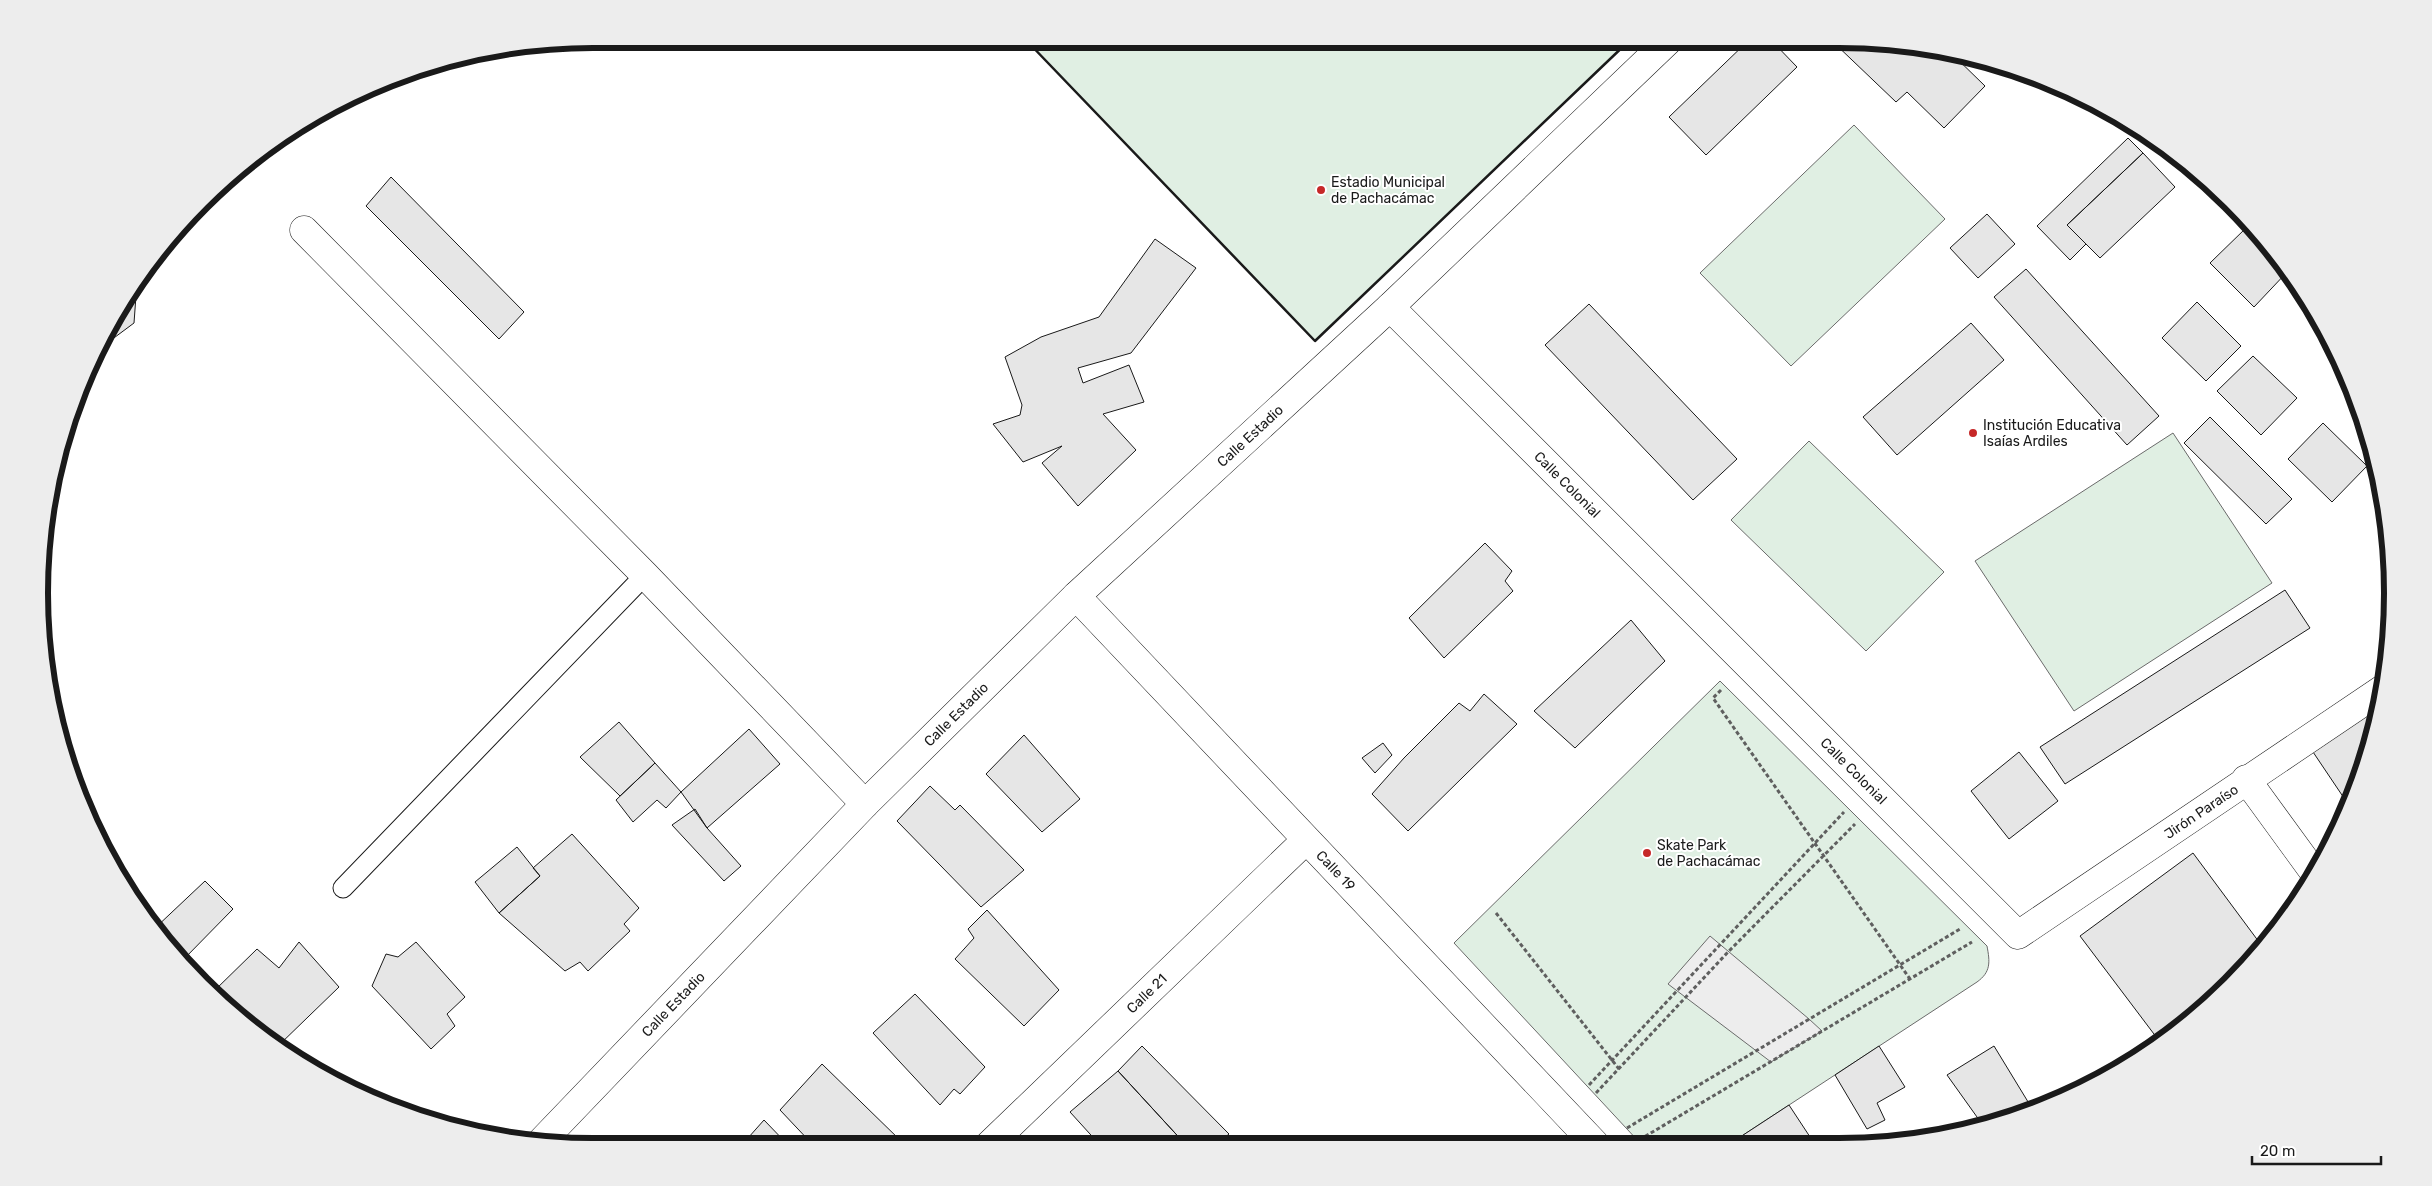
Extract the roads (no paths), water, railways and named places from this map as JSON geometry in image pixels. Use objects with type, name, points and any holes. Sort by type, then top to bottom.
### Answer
[{"type":"street","points":[[1390,307],[1661,48]]},
{"type":"street","points":[[304,230],[645,575],[865,804]]},
{"type":"street","name":"Calle Estadio","points":[[547,1136],[865,804],[1076,596],[1390,307]]},
{"type":"street","name":"Calle Colonial","points":[[1390,307],[2005,923]]},
{"type":"street","name":"Calle 19","points":[[1076,596],[1576,1130]]},
{"type":"street","name":"Jirón Paraíso","points":[[2005,923],[2246,779],[2375,694]]},
{"type":"street","points":[[2246,779],[2310,867]]},
{"type":"street","name":"Calle 21","points":[[996,1138],[1305,840]]},
{"type":"lane","points":[[343,888],[645,575]]},
{"type":"place","name":"Estadio Municipal de Pachacámac","points":[[1321,190]]},
{"type":"place","name":"Institución Educativa Isaías Ardiles","points":[[1973,433]]},
{"type":"place","name":"Skate Park de Pachacámac","points":[[1647,853]]}]
